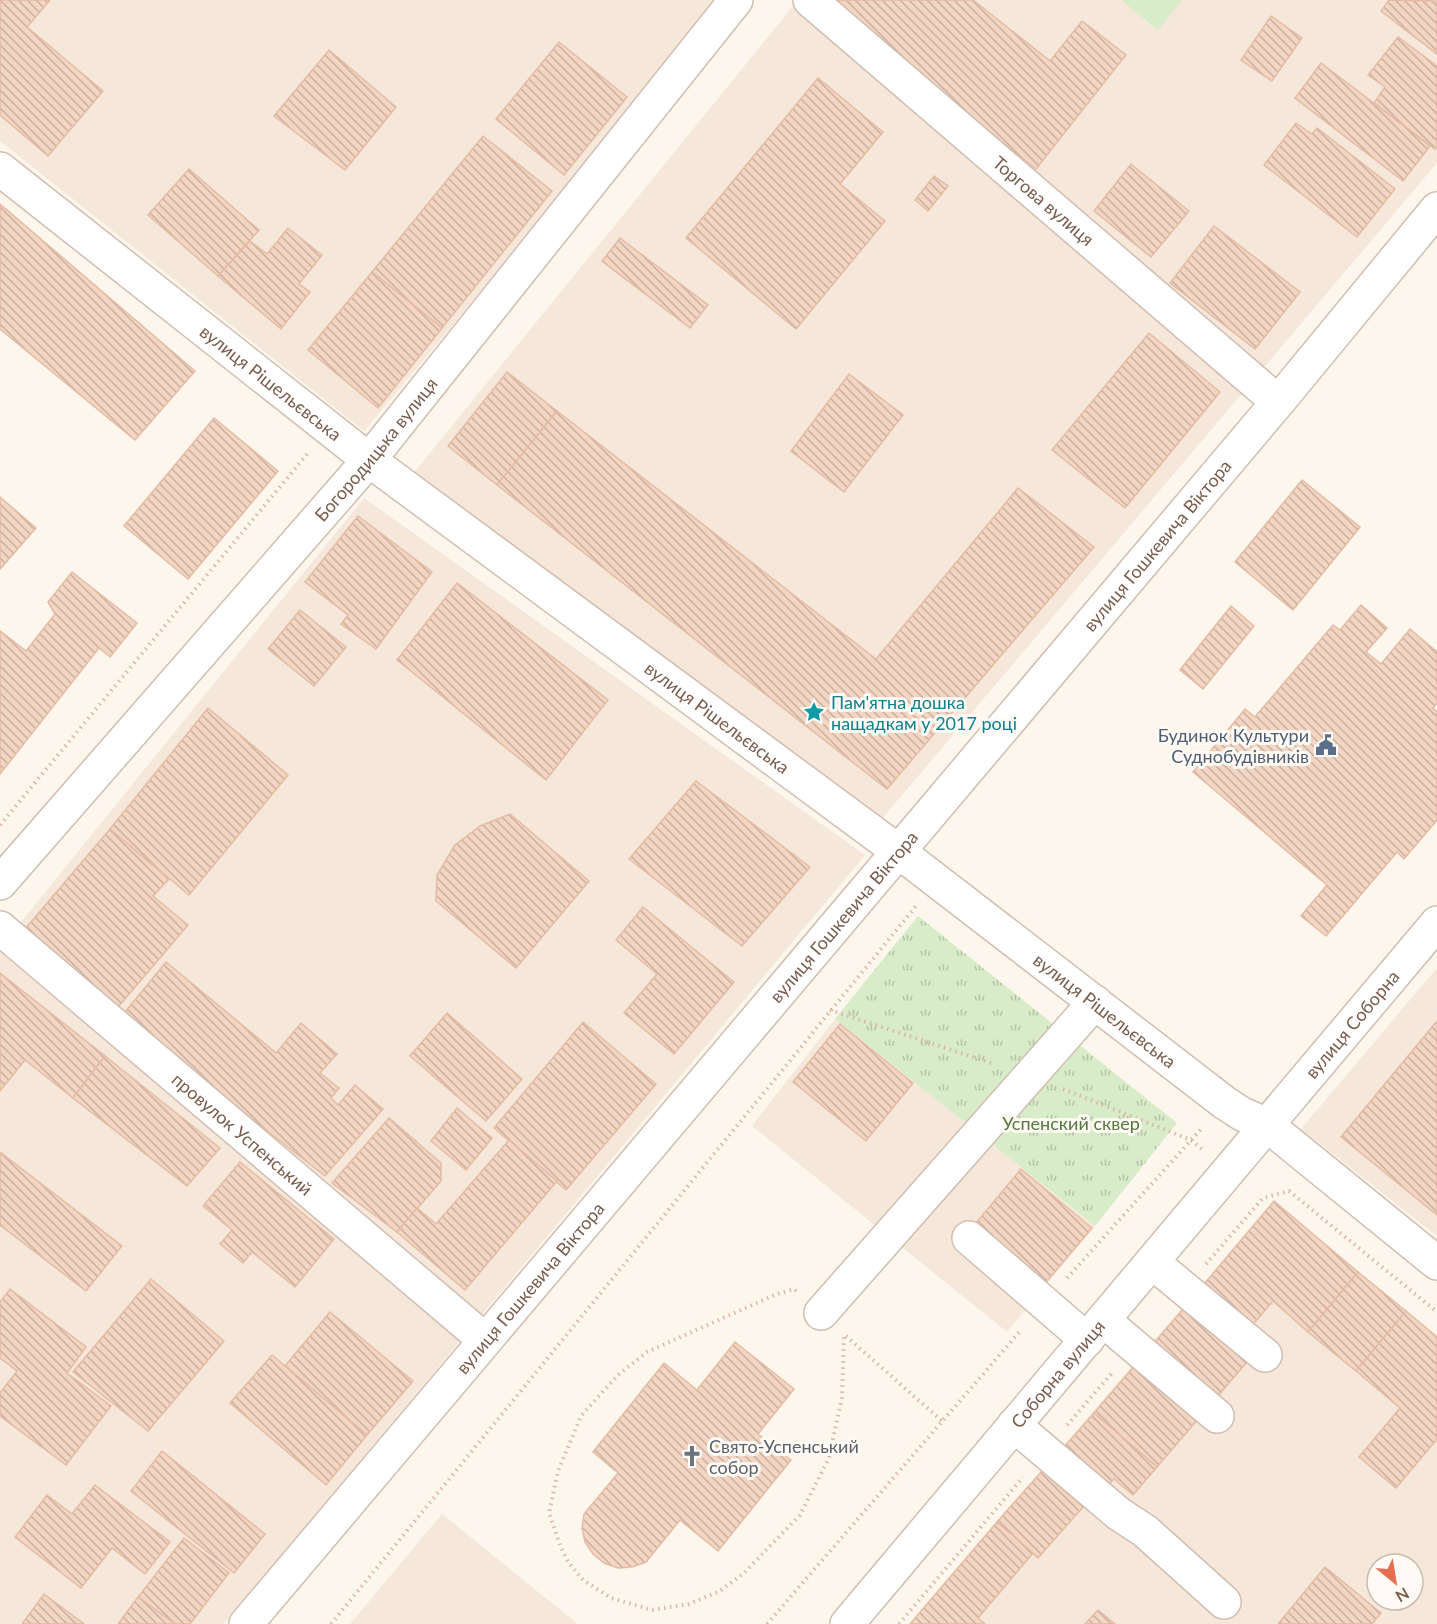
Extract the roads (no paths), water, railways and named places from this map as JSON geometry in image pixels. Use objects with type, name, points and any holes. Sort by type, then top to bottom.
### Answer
[{"type":"street","name":"Богородицька вулиця","points":[[0,883],[369,460],[736,0]]},
{"type":"street","name":"Торгова вулиця","points":[[810,0],[1278,402]]},
{"type":"street","name":"вулиця Рішельєвська","points":[[0,169],[369,460],[898,851],[1225,1102],[1242,1114],[1267,1125],[1437,1263]]},
{"type":"street","name":"вулиця Гошкевича Віктора","points":[[246,1624],[1278,402],[1437,208]]},
{"type":"street","name":"вулиця Соборна","points":[[1267,1125],[1437,923]]},
{"type":"street","name":"провулок Успенський","points":[[0,928],[485,1340]]},
{"type":"street","points":[[821,1313],[1095,1002]]},
{"type":"street","name":"Соборна вулиця","points":[[864,1618],[1014,1425],[1267,1125]]},
{"type":"street","points":[[969,1238],[1044,1303],[1095,1330],[1135,1347],[1217,1416]]},
{"type":"street","points":[[1152,1262],[1265,1355]]},
{"type":"street","points":[[1014,1425],[1119,1514],[1145,1531],[1224,1602]]},
{"type":"place","name":"Пам'ятна дошка нащадкам у 2017 році","points":[[814,712]]},
{"type":"place","name":"Будинок Культури Суднобудівників","points":[[1326,745]]},
{"type":"place","name":"Свято-Успенський собор","points":[[692,1456]]},
{"type":"park label","name":"Успенский сквер","points":[[1071,1123]]}]
